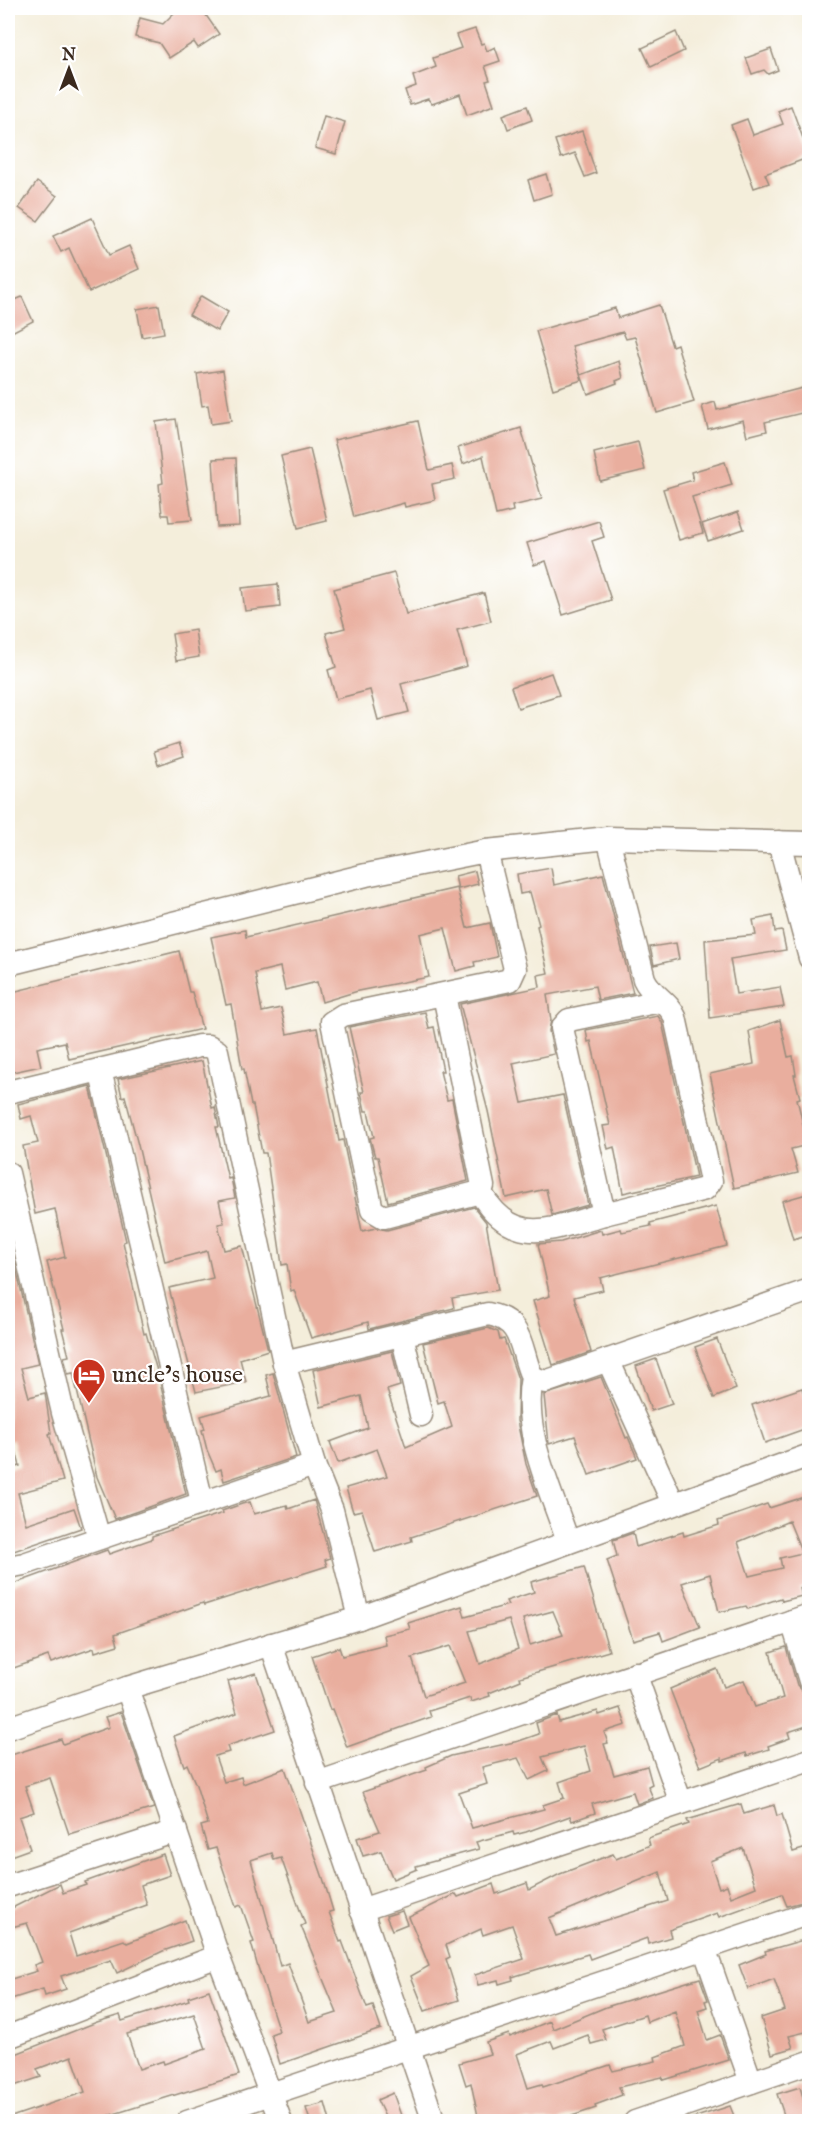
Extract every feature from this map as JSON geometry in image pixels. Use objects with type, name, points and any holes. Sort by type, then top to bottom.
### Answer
[{"type":"street","points":[[480,1192],[491,1211],[507,1223],[526,1230],[558,1230],[604,1214],[705,1189],[711,1181],[675,1017],[672,1010],[660,1001],[644,979],[608,838]]},
{"type":"street","points":[[8,964],[366,875],[486,851],[608,838],[810,843]]},
{"type":"street","points":[[778,842],[810,958]]},
{"type":"street","points":[[480,1192],[384,1217],[372,1210],[332,1022],[343,1015],[510,980],[515,969],[486,851]]},
{"type":"street","points":[[444,995],[484,1182],[480,1192]]},
{"type":"street","points":[[604,1214],[562,1028],[569,1020],[660,1001]]},
{"type":"street","points":[[8,1092],[199,1046],[209,1046],[217,1051],[284,1363],[314,1465],[332,1510],[359,1618]]},
{"type":"street","points":[[100,1070],[202,1502]]},
{"type":"street","points":[[8,1173],[63,1413],[99,1538]]},
{"type":"street","points":[[532,1377],[545,1382],[810,1290]]},
{"type":"street","points":[[284,1363],[488,1314],[504,1317],[514,1326],[521,1340],[525,1361],[532,1377],[528,1397],[534,1440],[568,1542]]},
{"type":"street","points":[[402,1335],[421,1415]]},
{"type":"street","points":[[608,1360],[673,1503]]},
{"type":"street","points":[[8,1728],[127,1688],[359,1618],[810,1455]]},
{"type":"street","points":[[8,1567],[24,1564],[314,1465]]},
{"type":"street","points":[[317,1783],[801,1618],[810,1681]]},
{"type":"street","points":[[271,1644],[434,2121]]},
{"type":"street","points":[[635,1673],[681,1803]]},
{"type":"street","points":[[127,1688],[218,1956],[281,2121]]},
{"type":"street","points":[[361,1910],[810,1760]]},
{"type":"street","points":[[8,1886],[176,1831]]},
{"type":"street","points":[[188,2121],[810,1913]]},
{"type":"street","points":[[704,1948],[751,2082]]},
{"type":"street","points":[[8,2037],[218,1956]]},
{"type":"street","points":[[635,2121],[810,2062]]},
{"type":"building","points":[[179,8],[201,8],[219,34],[198,48],[194,42],[169,58],[159,43],[135,37],[140,18],[163,24]]},
{"type":"building","points":[[475,29],[481,44],[484,43],[487,51],[495,47],[500,61],[485,66],[490,80],[486,81],[494,105],[467,115],[460,94],[432,104],[428,99],[410,105],[405,90],[416,86],[413,76],[436,67],[433,58],[461,48],[456,35]]},
{"type":"building","points":[[676,32],[684,51],[651,67],[642,48]]},
{"type":"building","points":[[771,49],[778,70],[768,74],[764,70],[752,74],[746,58]]},
{"type":"building","points":[[527,106],[532,120],[508,129],[503,115]]},
{"type":"building","points":[[791,106],[810,157],[765,174],[769,183],[754,188],[731,125],[747,119],[753,135],[783,124],[778,111]]},
{"type":"building","points":[[324,116],[345,122],[336,154],[315,148]]},
{"type":"building","points":[[582,131],[596,173],[585,177],[575,153],[561,158],[555,140]]},
{"type":"building","points":[[546,174],[552,194],[534,200],[528,180]]},
{"type":"building","points":[[37,182],[57,196],[38,221],[19,208]]},
{"type":"building","points":[[92,218],[109,255],[129,246],[139,269],[89,292],[69,248],[61,252],[53,236]]},
{"type":"building","points":[[201,296],[228,312],[217,331],[189,315]]},
{"type":"building","points":[[22,297],[33,321],[8,334],[8,303]]},
{"type":"building","points":[[159,305],[164,333],[142,337],[137,309]]},
{"type":"building","points":[[659,305],[672,346],[677,344],[694,402],[657,413],[635,337],[626,339],[623,332],[572,346],[582,380],[553,389],[536,331],[615,308],[618,318]]},
{"type":"building","points":[[619,361],[623,378],[616,381],[617,383],[588,394],[581,375]]},
{"type":"building","points":[[223,370],[231,421],[211,424],[208,405],[202,406],[197,374]]},
{"type":"building","points":[[810,386],[810,411],[765,422],[767,431],[747,436],[743,420],[708,429],[702,406],[715,402],[717,410]]},
{"type":"building","points":[[176,419],[192,520],[169,522],[168,515],[162,515],[159,484],[163,483],[156,422]]},
{"type":"building","points":[[418,421],[429,470],[452,465],[455,479],[432,484],[435,500],[405,507],[404,503],[354,517],[334,440]]},
{"type":"building","points":[[521,428],[542,499],[512,506],[513,511],[496,515],[483,456],[463,464],[458,448]]},
{"type":"building","points":[[638,442],[645,470],[600,481],[594,453]]},
{"type":"building","points":[[310,449],[327,521],[298,528],[281,456]]},
{"type":"building","points":[[236,458],[239,526],[217,527],[213,459]]},
{"type":"building","points":[[725,462],[732,485],[692,497],[703,533],[679,540],[663,489],[693,480],[691,472]]},
{"type":"building","points":[[738,512],[744,529],[708,541],[702,524]]},
{"type":"building","points":[[599,521],[604,537],[592,541],[611,600],[563,615],[546,561],[534,565],[527,543]]},
{"type":"building","points":[[394,573],[406,614],[484,593],[491,621],[457,630],[467,666],[401,684],[409,712],[378,720],[370,690],[336,699],[328,670],[336,667],[326,633],[345,628],[334,589]]},
{"type":"building","points":[[278,584],[280,607],[245,611],[242,588]]},
{"type":"building","points":[[195,630],[199,657],[176,661],[172,634]]},
{"type":"building","points":[[551,673],[559,695],[518,708],[511,687]]},
{"type":"building","points":[[179,743],[184,756],[158,765],[154,751]]},
{"type":"building","points":[[551,868],[554,885],[603,874],[633,993],[598,1000],[595,986],[547,995],[551,1020],[549,1031],[554,1054],[513,1063],[522,1103],[563,1095],[588,1205],[552,1215],[546,1189],[506,1198],[488,1111],[460,1004],[540,987],[538,975],[548,973],[537,926],[539,925],[530,892],[520,894],[517,874]]},
{"type":"building","points":[[475,871],[478,884],[458,889],[455,876]]},
{"type":"building","points":[[457,888],[467,928],[490,923],[497,957],[474,962],[475,966],[456,971],[445,928],[420,934],[429,977],[358,991],[322,1002],[317,982],[285,990],[280,967],[255,973],[262,1012],[281,1008],[287,1034],[317,1028],[339,1141],[343,1140],[362,1231],[376,1228],[387,1230],[474,1207],[486,1222],[498,1290],[452,1298],[454,1308],[369,1329],[368,1322],[311,1338],[294,1290],[291,1291],[287,1264],[282,1265],[266,1153],[262,1153],[253,1105],[251,1105],[244,1069],[242,1069],[231,1004],[226,1005],[211,937],[245,930],[246,937]]},
{"type":"building","points":[[773,916],[775,932],[782,931],[786,950],[730,959],[736,994],[780,987],[784,1007],[710,1018],[705,940],[756,935],[753,920]]},
{"type":"building","points":[[676,943],[679,959],[654,965],[650,947]]},
{"type":"building","points":[[179,951],[189,992],[192,992],[202,1029],[69,1059],[65,1042],[37,1048],[41,1066],[8,1073],[8,993]]},
{"type":"building","points":[[425,1012],[429,1028],[434,1027],[443,1071],[440,1071],[447,1100],[452,1099],[468,1181],[388,1202],[378,1157],[375,1157],[370,1138],[374,1137],[368,1111],[365,1111],[361,1092],[364,1092],[349,1027]]},
{"type":"building","points":[[658,1016],[662,1022],[696,1177],[623,1193],[614,1147],[608,1149],[603,1126],[610,1125],[591,1041],[588,1042],[586,1030]]},
{"type":"building","points":[[780,1020],[788,1057],[793,1056],[796,1075],[794,1075],[800,1098],[797,1099],[808,1145],[791,1149],[798,1173],[734,1188],[710,1074],[754,1064],[749,1031]]},
{"type":"building","points":[[202,1061],[212,1108],[215,1107],[219,1127],[216,1127],[228,1179],[231,1178],[235,1198],[219,1201],[224,1223],[218,1224],[224,1250],[242,1246],[268,1350],[240,1359],[246,1382],[196,1392],[169,1288],[213,1278],[207,1251],[165,1262],[138,1145],[118,1079]]},
{"type":"building","points":[[90,1086],[126,1241],[123,1242],[144,1334],[146,1333],[159,1378],[186,1494],[115,1519],[97,1477],[73,1373],[68,1374],[64,1357],[69,1356],[47,1262],[65,1257],[55,1209],[35,1214],[23,1146],[38,1143],[31,1116],[21,1119],[18,1104]]},
{"type":"building","points":[[810,1193],[810,1234],[793,1239],[782,1201]]},
{"type":"building","points":[[716,1206],[727,1246],[600,1278],[603,1290],[574,1297],[591,1352],[553,1365],[533,1301],[550,1296],[538,1244],[561,1242],[601,1230],[602,1234],[621,1229],[622,1232],[651,1226],[650,1223]]},
{"type":"building","points":[[8,1255],[13,1255],[38,1364],[21,1368],[29,1397],[45,1393],[51,1433],[49,1434],[63,1481],[18,1493],[26,1524],[74,1508],[81,1528],[8,1553],[8,1469],[20,1466],[13,1440],[8,1441]]},
{"type":"building","points":[[488,1328],[498,1332],[500,1340],[504,1339],[518,1379],[517,1421],[526,1464],[537,1496],[411,1537],[412,1541],[375,1552],[362,1510],[353,1512],[346,1488],[387,1476],[377,1449],[338,1463],[330,1442],[368,1428],[361,1396],[321,1407],[313,1370],[392,1351],[400,1386],[387,1390],[406,1447],[452,1427],[444,1401],[438,1403],[423,1343]]},
{"type":"building","points":[[717,1339],[736,1389],[714,1398],[695,1347]]},
{"type":"building","points":[[656,1359],[672,1404],[651,1411],[636,1366]]},
{"type":"building","points":[[273,1373],[296,1457],[224,1481],[221,1469],[216,1471],[207,1450],[201,1416],[271,1396],[266,1375]]},
{"type":"building","points":[[601,1377],[626,1438],[628,1437],[637,1458],[589,1475],[575,1436],[549,1444],[544,1395]]},
{"type":"building","points":[[802,1388],[808,1407],[805,1408],[810,1427],[765,1443],[752,1405]]},
{"type":"building","points":[[810,1495],[810,1586],[800,1588],[802,1596],[782,1601],[781,1598],[748,1609],[746,1606],[719,1612],[710,1574],[682,1583],[700,1627],[663,1641],[660,1632],[633,1640],[607,1560],[617,1556],[613,1540],[633,1533],[636,1547],[683,1532],[684,1536],[719,1525],[718,1521],[767,1504],[769,1508]],"holes":[[[789,1521],[802,1553],[780,1558],[782,1568],[749,1576],[738,1542]]]},
{"type":"building","points":[[314,1500],[330,1558],[325,1560],[327,1566],[204,1605],[203,1603],[115,1634],[118,1645],[95,1652],[94,1648],[51,1663],[48,1656],[8,1670],[8,1586],[107,1550],[109,1554],[152,1539],[152,1536],[223,1513],[222,1511],[242,1504],[250,1502],[254,1514],[287,1505],[288,1509]]},
{"type":"building","points":[[584,1567],[609,1651],[520,1677],[521,1680],[489,1693],[490,1696],[471,1702],[470,1698],[429,1711],[431,1717],[347,1747],[332,1709],[330,1710],[312,1656],[339,1647],[342,1656],[386,1645],[384,1635],[410,1629],[408,1623],[462,1606],[465,1617],[508,1605],[506,1601],[534,1592],[531,1582]],"holes":[[[553,1611],[563,1635],[530,1645],[523,1619]],[[509,1620],[518,1649],[480,1664],[469,1631]],[[450,1646],[465,1683],[424,1696],[412,1658]]]},
{"type":"building","points":[[786,1647],[797,1685],[805,1693],[810,1707],[810,1725],[788,1732],[790,1738],[768,1746],[769,1749],[747,1756],[746,1753],[722,1761],[722,1758],[700,1767],[670,1689],[717,1669],[724,1687],[744,1680],[755,1707],[783,1698],[770,1652]]},
{"type":"building","points":[[256,1673],[275,1730],[227,1746],[229,1752],[215,1756],[224,1782],[241,1777],[243,1784],[285,1768],[323,1878],[333,1911],[329,1912],[340,1942],[342,1941],[367,2008],[373,2006],[381,2029],[280,2064],[271,2034],[279,2031],[251,1943],[254,1942],[241,1905],[236,1907],[216,1848],[208,1850],[201,1826],[208,1824],[196,1785],[187,1764],[184,1766],[174,1736],[237,1713],[228,1681]],"holes":[[[272,1853],[274,1860],[281,1858],[305,1924],[301,1926],[337,2013],[309,2022],[288,1963],[280,1966],[251,1860]]]},
{"type":"building","points":[[620,1708],[626,1725],[604,1732],[608,1743],[604,1744],[614,1775],[647,1766],[652,1784],[648,1786],[653,1798],[637,1804],[633,1792],[592,1804],[595,1813],[572,1821],[570,1816],[526,1832],[514,1835],[513,1832],[476,1842],[479,1849],[416,1866],[417,1869],[393,1879],[381,1851],[363,1856],[357,1838],[380,1831],[363,1792],[427,1770],[426,1767],[451,1756],[519,1741],[539,1734],[536,1723],[557,1715],[559,1722],[598,1711],[599,1715]],"holes":[[[584,1746],[591,1771],[559,1782],[564,1798],[543,1805],[544,1809],[472,1828],[459,1793],[487,1784],[482,1767],[518,1758],[529,1780],[548,1771],[542,1757]]]},
{"type":"building","points":[[121,1712],[154,1808],[69,1834],[50,1778],[25,1786],[34,1812],[19,1817],[30,1849],[8,1857],[8,1756],[61,1739],[63,1744],[109,1727],[105,1717]]},
{"type":"building","points":[[741,1804],[744,1814],[774,1805],[777,1816],[782,1814],[793,1852],[810,1847],[810,1900],[787,1906],[782,1894],[719,1917],[717,1913],[669,1930],[671,1937],[648,1944],[647,1938],[590,1959],[588,1954],[512,1977],[513,1980],[499,1984],[498,1980],[478,1985],[475,1975],[524,1959],[512,1925],[483,1935],[481,1929],[446,1945],[450,1957],[446,1959],[459,2000],[425,2011],[411,1976],[429,1966],[409,1917],[456,1894],[458,1897],[493,1884],[496,1894],[527,1883],[529,1890],[560,1874],[613,1854],[616,1859],[650,1845],[648,1838],[689,1824],[687,1820]],"holes":[[[743,1848],[756,1887],[731,1897],[727,1885],[719,1888],[710,1861]],[[660,1872],[668,1901],[556,1936],[549,1918]]]},
{"type":"building","points":[[163,1854],[170,1875],[141,1885],[147,1905],[69,1933],[76,1956],[124,1940],[127,1943],[185,1920],[192,1941],[163,1951],[117,1973],[111,1960],[61,1976],[66,1989],[45,1996],[43,1989],[8,2000],[8,1980],[37,1971],[34,1965],[42,1962],[27,1923],[8,1928],[8,1910],[60,1884],[63,1893],[86,1885],[85,1882]]},
{"type":"building","points":[[402,1911],[407,1924],[392,1930],[386,1916]]},
{"type":"building","points":[[810,1938],[810,2031],[789,2036],[793,2048],[772,2054],[761,2018],[785,2010],[774,1979],[748,1989],[739,1965],[766,1954],[765,1951]]},
{"type":"building","points":[[700,1978],[708,2000],[705,2001],[707,2007],[698,2010],[707,2040],[720,2035],[729,2060],[664,2080],[662,2077],[619,2087],[622,2095],[595,2105],[596,2108],[557,2121],[479,2121],[471,2083],[466,2085],[459,2063],[490,2054],[486,2042],[509,2034],[510,2037],[550,2021],[553,2029],[606,2007]],"holes":[[[675,2011],[685,2046],[655,2057],[656,2061],[613,2071],[610,2065],[543,2087],[542,2084],[528,2088],[517,2054],[551,2041],[554,2048],[588,2035],[591,2044],[606,2040],[602,2029],[645,2015],[647,2022]]]},
{"type":"building","points":[[209,1990],[239,2075],[98,2119],[8,2121],[8,2118],[85,2092],[72,2056],[37,2069],[41,2077],[8,2088],[8,2057],[97,2022],[120,2015],[122,2021],[189,2000],[188,1997]],"holes":[[[194,2014],[206,2049],[164,2064],[163,2061],[139,2069],[127,2034]]]},
{"type":"building","points":[[800,2087],[809,2117],[786,2121],[777,2094]]},
{"type":"building","points":[[393,2093],[403,2121],[387,2121],[377,2100]]},
{"type":"building","points":[[325,2103],[330,2121],[310,2121],[306,2108]]},
{"type":"building","points":[[730,2106],[736,2121],[691,2121],[690,2119]]},
{"type":"place","name":"uncle’s house","points":[[89,1404]]}]
